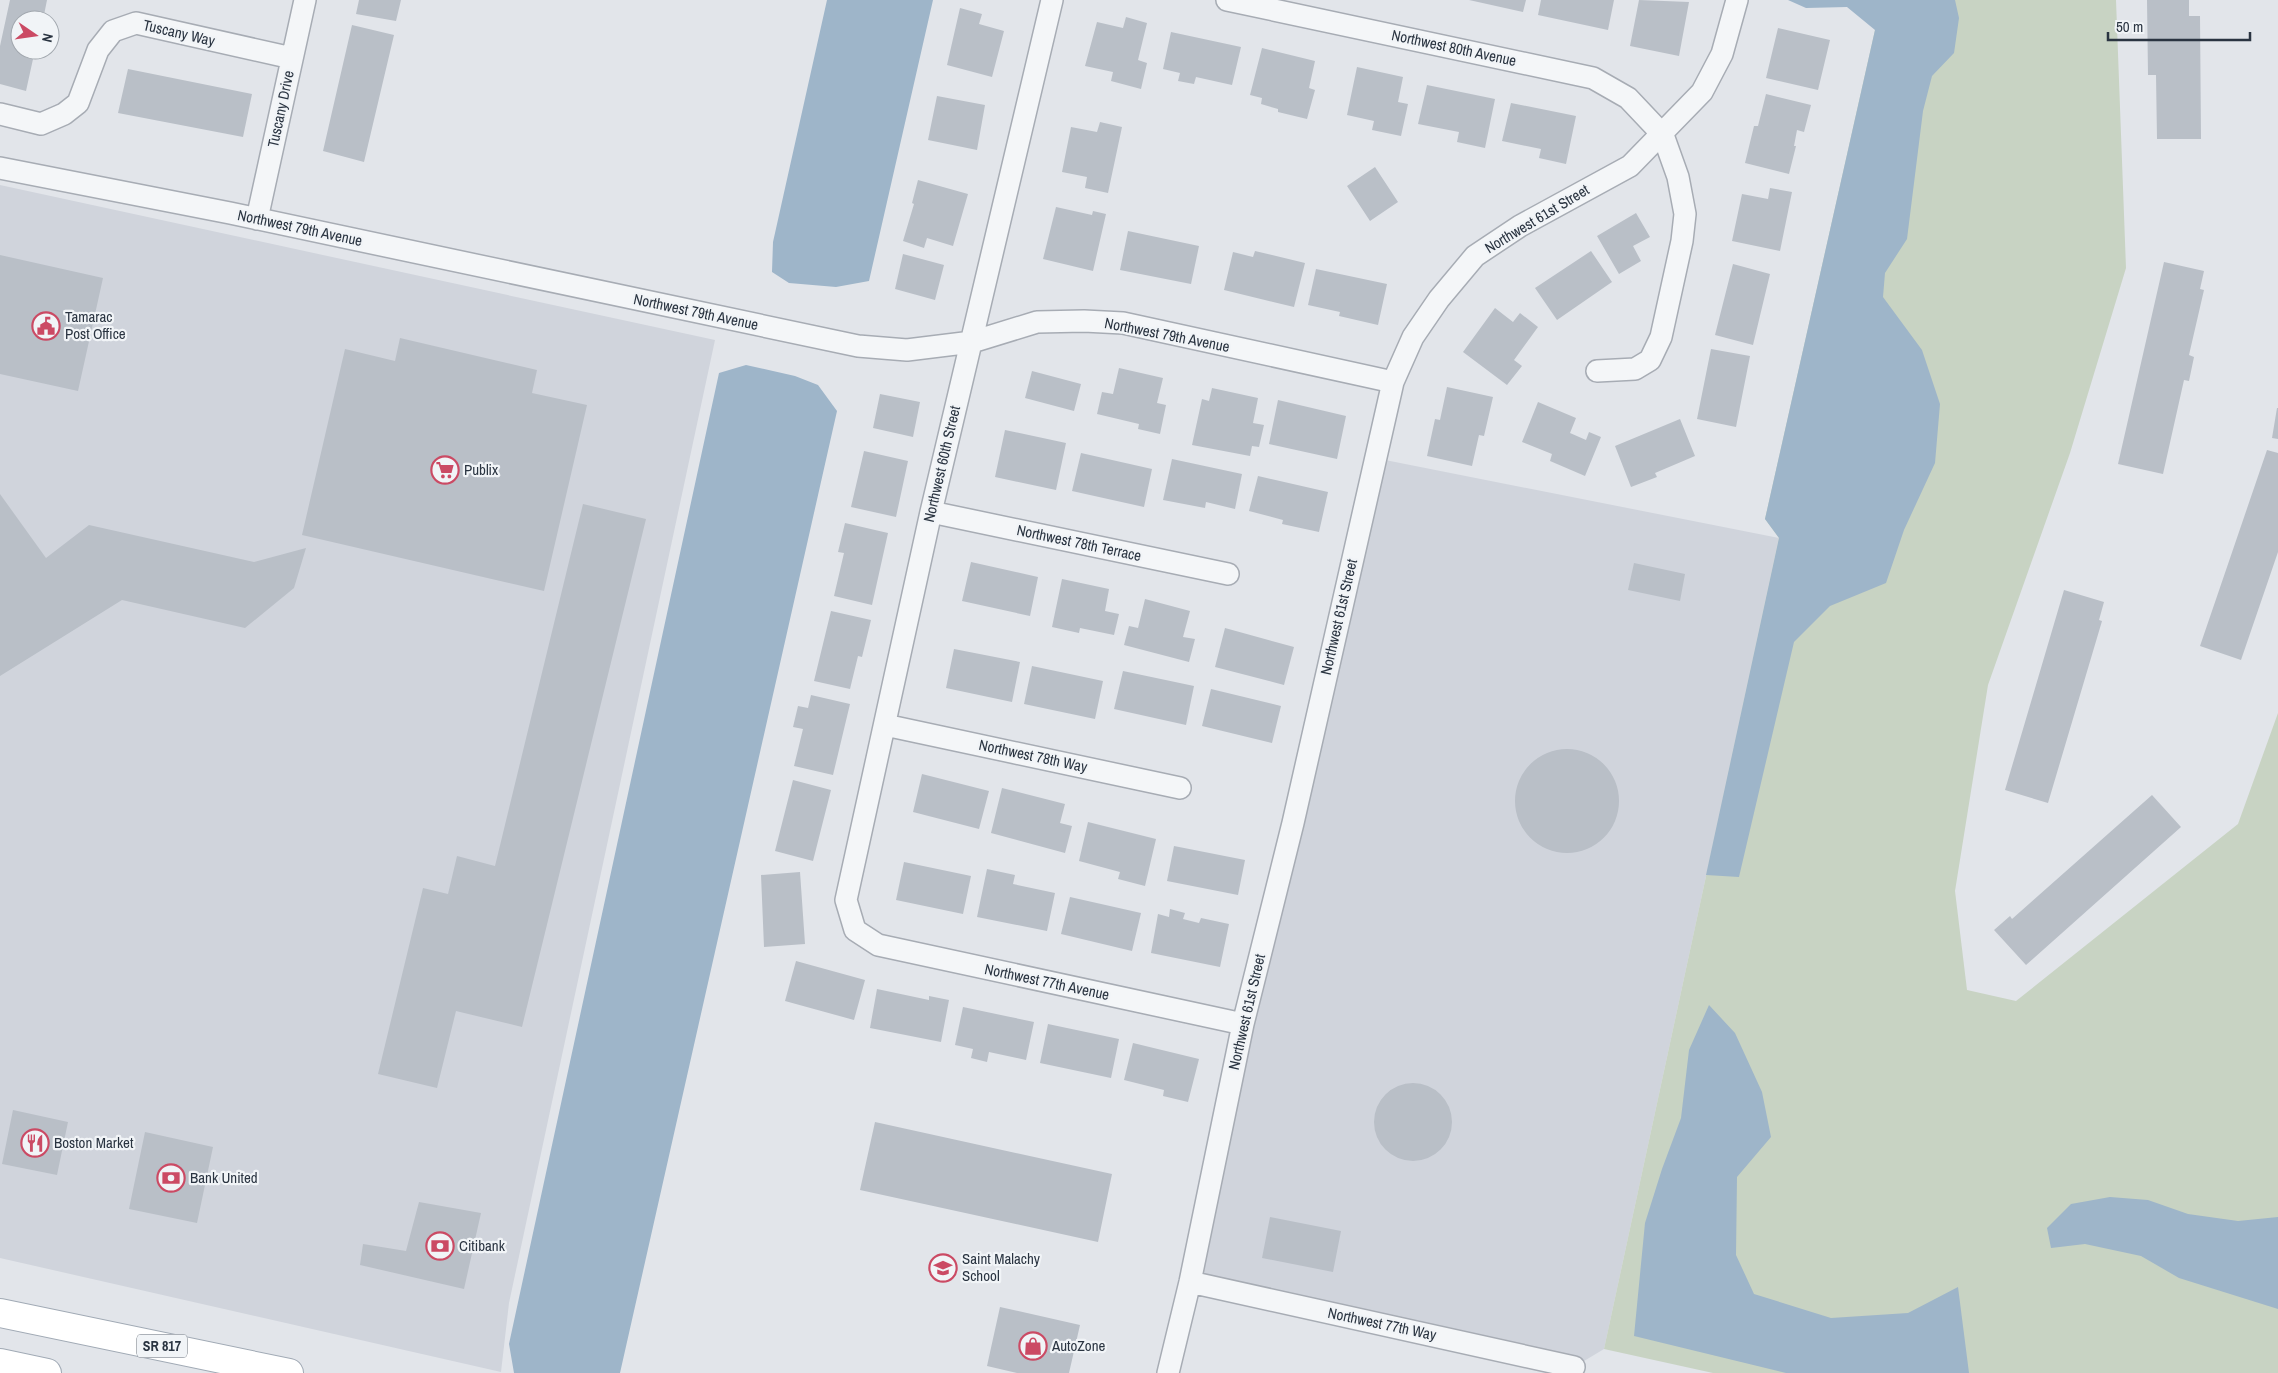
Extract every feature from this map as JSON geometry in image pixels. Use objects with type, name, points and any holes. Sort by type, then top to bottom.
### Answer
[{"type":"main road","name":"SR 817","points":[[0,1313],[253,1369],[289,1373]]},
{"type":"main road","points":[[0,1322],[47,1322]]},
{"type":"main road","points":[[0,1363],[47,1373]]},
{"type":"street","name":"Tuscany Drive","points":[[257,219],[304,0]]},
{"type":"street","name":"Northwest 60th Street","points":[[855,930],[846,900],[931,512],[1052,0]]},
{"type":"street","name":"Northwest 80th Avenue","points":[[1226,0],[1593,78],[1628,98],[1663,135]]},
{"type":"street","name":"Northwest 61st Street","points":[[1168,1373],[1190,1282],[1243,1024],[1293,822],[1393,382],[1413,336],[1439,298],[1475,256],[1520,226],[1630,166],[1663,135],[1702,92],[1722,54],[1737,0]]},
{"type":"street","name":"Tuscany Way","points":[[0,114],[41,124],[64,114],[78,104],[98,50],[108,37],[113,31],[136,23],[292,58]]},
{"type":"street","points":[[1597,371],[1635,369],[1650,360],[1661,337],[1682,241],[1685,214],[1678,177],[1663,135]]},
{"type":"street","name":"Northwest 79th Avenue","points":[[0,168],[257,219],[858,346],[907,350],[972,342],[1037,322],[1084,321],[1123,323],[1393,382]]},
{"type":"street","name":"Northwest 78th Terrace","points":[[931,512],[1228,574]]},
{"type":"street","name":"Northwest 78th Way","points":[[885,724],[1180,788]]},
{"type":"street","name":"Northwest 77th Avenue","points":[[855,930],[878,945],[1243,1024]]},
{"type":"street","name":"Northwest 77th Way","points":[[1190,1282],[1574,1367]]},
{"type":"shaded area","points":[[0,185],[715,340],[509,1303],[501,1372],[0,1258]]},
{"type":"shaded area","points":[[1375,458],[1779,538],[1604,1349],[1574,1367],[1190,1282]]},
{"type":"green space","points":[[1891,0],[2116,0],[2126,268],[2070,453],[1988,685],[1955,891],[1967,990],[2016,1001],[2238,824],[2278,713],[2278,1373],[1713,1373],[1604,1349],[1779,538],[1765,519],[1875,30]]},
{"type":"water","points":[[827,0],[933,0],[869,281],[836,287],[789,283],[772,272],[773,242]]},
{"type":"water","points":[[1788,0],[1955,0],[1959,18],[1954,53],[1932,76],[1923,111],[1907,239],[1885,273],[1883,297],[1922,350],[1940,404],[1935,463],[1904,530],[1886,583],[1830,606],[1794,642],[1739,877],[1706,875],[1779,538],[1765,519],[1875,30],[1847,7],[1806,8]]},
{"type":"water","points":[[746,365],[795,376],[818,385],[837,411],[620,1373],[514,1373],[509,1344],[719,373]]},
{"type":"water","points":[[1709,1005],[1735,1033],[1762,1092],[1771,1137],[1737,1177],[1736,1255],[1754,1294],[1831,1318],[1908,1313],[1958,1287],[1969,1373],[1786,1373],[1634,1336],[1645,1223],[1681,1118],[1689,1050]]},
{"type":"water","points":[[2110,1197],[2148,1200],[2188,1214],[2238,1221],[2278,1217],[2278,1309],[2179,1278],[2141,1256],[2085,1244],[2051,1248],[2047,1228],[2071,1204]]},
{"type":"building","points":[[10,0],[47,0],[45,10],[10,10],[10,60],[33,60],[26,91],[0,84],[0,46]]},
{"type":"building","points":[[359,0],[401,0],[396,21],[356,14]]},
{"type":"building","points":[[1469,0],[1526,0],[1523,12]]},
{"type":"building","points":[[1541,0],[1614,0],[1608,30],[1538,15]]},
{"type":"building","points":[[1639,0],[1689,2],[1679,56],[1630,46]]},
{"type":"building","points":[[2147,0],[2189,0],[2189,16],[2200,16],[2201,139],[2157,139],[2156,75],[2148,75]]},
{"type":"building","points":[[960,8],[982,14],[979,24],[1004,31],[992,77],[947,65]]},
{"type":"building","points":[[1126,17],[1147,23],[1138,60],[1147,63],[1141,89],[1111,81],[1113,72],[1085,66],[1097,22],[1123,28]]},
{"type":"building","points":[[352,25],[394,35],[364,162],[323,151]]},
{"type":"building","points":[[1778,28],[1830,40],[1818,90],[1766,78]]},
{"type":"building","points":[[1171,32],[1241,47],[1232,85],[1196,77],[1194,84],[1178,81],[1180,73],[1163,69]]},
{"type":"building","points":[[1262,48],[1315,61],[1309,88],[1315,90],[1307,119],[1278,112],[1278,109],[1261,104],[1262,98],[1250,95]]},
{"type":"building","points":[[1357,67],[1403,77],[1398,102],[1408,104],[1401,136],[1372,130],[1374,121],[1347,115]]},
{"type":"building","points":[[128,69],[252,94],[243,137],[118,113]]},
{"type":"building","points":[[1427,85],[1495,99],[1485,148],[1457,142],[1459,132],[1418,124]]},
{"type":"building","points":[[1766,94],[1811,105],[1804,132],[1797,130],[1794,146],[1796,146],[1789,174],[1745,163],[1754,126],[1758,126]]},
{"type":"building","points":[[937,96],[985,105],[977,150],[928,140]]},
{"type":"building","points":[[1511,103],[1576,116],[1566,164],[1539,158],[1541,149],[1502,141]]},
{"type":"building","points":[[1100,122],[1122,127],[1108,193],[1085,188],[1087,177],[1062,172],[1071,127],[1097,132]]},
{"type":"building","points":[[1375,167],[1398,202],[1370,221],[1347,186]]},
{"type":"building","points":[[918,180],[968,194],[953,246],[927,238],[924,248],[903,241],[914,204],[912,203]]},
{"type":"building","points":[[1770,188],[1792,192],[1780,251],[1732,241],[1742,194],[1768,199]]},
{"type":"building","points":[[1056,207],[1092,215],[1093,211],[1106,214],[1093,271],[1043,259]]},
{"type":"building","points":[[1636,213],[1650,237],[1633,246],[1641,261],[1619,274],[1597,236]]},
{"type":"building","points":[[1128,231],[1199,246],[1191,284],[1120,270]]},
{"type":"building","points":[[1255,251],[1305,263],[1294,307],[1224,290],[1233,252],[1253,257]]},
{"type":"building","points":[[1591,251],[1612,282],[1557,320],[1535,288]]},
{"type":"building","points":[[903,254],[944,265],[935,300],[895,289]]},
{"type":"building","name":"Tamarac Post Office","points":[[0,255],[103,278],[78,391],[0,374]]},
{"type":"building","points":[[2164,262],[2204,271],[2200,289],[2204,290],[2189,355],[2194,357],[2189,381],[2184,380],[2163,474],[2118,464]]},
{"type":"building","points":[[1733,264],[1770,274],[1753,345],[1715,335]]},
{"type":"building","points":[[1316,269],[1387,284],[1378,325],[1339,316],[1340,312],[1308,305]]},
{"type":"building","points":[[1495,308],[1513,322],[1520,313],[1538,327],[1514,360],[1522,366],[1507,385],[1463,352]]},
{"type":"building","name":"Publix","points":[[400,338],[537,370],[532,393],[587,405],[544,591],[302,535],[345,349],[395,361]]},
{"type":"building","points":[[1711,349],[1750,356],[1736,427],[1697,419]]},
{"type":"building","points":[[1119,368],[1163,378],[1157,403],[1166,405],[1160,434],[1138,429],[1139,424],[1097,414],[1102,392],[1113,394]]},
{"type":"building","points":[[1032,371],[1081,384],[1074,411],[1025,398]]},
{"type":"building","points":[[1447,387],[1493,397],[1484,436],[1479,435],[1472,466],[1427,456],[1435,419],[1440,420]]},
{"type":"building","points":[[1212,388],[1258,398],[1253,423],[1264,425],[1259,447],[1252,446],[1250,456],[1192,445],[1202,399],[1209,401]]},
{"type":"building","points":[[880,394],[920,402],[913,437],[873,428]]},
{"type":"building","points":[[1278,400],[1346,416],[1337,459],[1269,444]]},
{"type":"building","points":[[1538,402],[1576,418],[1570,433],[1586,440],[1589,432],[1601,437],[1585,476],[1550,461],[1552,454],[1522,442]]},
{"type":"building","points":[[2278,408],[2278,439],[2272,438]]},
{"type":"building","points":[[1680,419],[1695,456],[1655,473],[1657,477],[1631,487],[1615,446]]},
{"type":"building","points":[[1005,430],[1066,443],[1056,490],[995,477]]},
{"type":"building","points":[[2267,450],[2278,453],[2278,552],[2241,660],[2200,646]]},
{"type":"building","points":[[864,451],[908,461],[896,517],[851,507]]},
{"type":"building","points":[[1081,453],[1152,469],[1144,507],[1072,491]]},
{"type":"building","points":[[1172,459],[1242,474],[1235,509],[1206,502],[1205,508],[1163,500]]},
{"type":"building","points":[[1258,476],[1328,492],[1319,532],[1282,524],[1283,520],[1249,511]]},
{"type":"building","points":[[0,494],[46,558],[89,525],[254,562],[306,548],[294,588],[245,628],[122,600],[0,676]]},
{"type":"building","points":[[583,504],[646,519],[522,1027],[456,1011],[437,1088],[378,1074],[423,888],[448,894],[457,856],[495,866]]},
{"type":"building","points":[[845,523],[888,533],[872,605],[834,596],[844,553],[838,552]]},
{"type":"building","points":[[971,562],[1038,577],[1030,616],[962,601]]},
{"type":"building","points":[[1634,563],[1685,574],[1680,601],[1628,590]]},
{"type":"building","points":[[1062,579],[1109,589],[1105,611],[1119,614],[1114,635],[1080,628],[1079,633],[1052,627]]},
{"type":"building","points":[[2064,590],[2104,602],[2099,620],[2102,621],[2048,803],[2005,790]]},
{"type":"building","points":[[1145,599],[1190,611],[1183,637],[1195,639],[1189,662],[1124,645],[1129,626],[1138,628]]},
{"type":"building","points":[[831,611],[871,620],[862,657],[858,656],[850,689],[814,681]]},
{"type":"building","points":[[1225,628],[1294,647],[1284,685],[1215,667]]},
{"type":"building","points":[[954,649],[1020,662],[1012,702],[946,688]]},
{"type":"building","points":[[1032,666],[1103,681],[1095,719],[1024,704]]},
{"type":"building","points":[[1123,671],[1194,686],[1186,725],[1114,709]]},
{"type":"building","points":[[1211,689],[1281,706],[1272,743],[1202,726]]},
{"type":"building","points":[[811,695],[850,704],[833,775],[794,766],[803,729],[793,727],[798,706],[808,708]]},
{"type":"building","points":[[1567,749],[1587,753],[1604,764],[1615,781],[1619,801],[1615,821],[1604,838],[1587,849],[1567,853],[1547,849],[1530,838],[1519,821],[1515,801],[1519,781],[1530,764],[1547,753]]},
{"type":"building","points":[[922,774],[989,791],[979,829],[913,812]]},
{"type":"building","points":[[793,780],[831,790],[813,861],[775,851]]},
{"type":"building","points":[[1002,788],[1065,804],[1060,823],[1072,826],[1065,853],[991,833]]},
{"type":"building","points":[[2152,795],[2181,827],[2026,965],[1994,930],[2010,916],[2012,919]]},
{"type":"building","points":[[1088,822],[1156,839],[1145,886],[1118,879],[1120,872],[1079,861]]},
{"type":"building","points":[[1174,846],[1245,860],[1238,895],[1167,881]]},
{"type":"building","points":[[904,862],[971,876],[963,914],[896,900]]},
{"type":"building","points":[[987,869],[1015,875],[1013,884],[1055,893],[1047,931],[977,917]]},
{"type":"building","points":[[800,872],[805,944],[764,947],[761,875]]},
{"type":"building","points":[[1070,897],[1141,913],[1132,951],[1061,934]]},
{"type":"building","points":[[1170,909],[1185,913],[1183,919],[1199,923],[1201,918],[1229,924],[1220,967],[1151,953],[1158,914],[1169,917]]},
{"type":"building","points":[[796,961],[865,980],[854,1020],[785,1001]]},
{"type":"building","points":[[877,989],[929,1000],[929,996],[949,1000],[941,1042],[870,1028]]},
{"type":"building","points":[[963,1007],[1034,1022],[1026,1060],[989,1052],[987,1062],[971,1058],[973,1049],[955,1045]]},
{"type":"building","points":[[1048,1024],[1119,1039],[1111,1078],[1040,1063]]},
{"type":"building","points":[[1133,1043],[1199,1059],[1188,1102],[1163,1096],[1164,1090],[1124,1080]]},
{"type":"building","points":[[1413,1083],[1428,1086],[1440,1095],[1449,1107],[1452,1122],[1449,1137],[1440,1149],[1428,1158],[1413,1161],[1398,1158],[1386,1149],[1377,1137],[1374,1122],[1377,1107],[1386,1095],[1398,1086]]},
{"type":"building","name":"Boston Market","points":[[13,1110],[68,1122],[57,1175],[2,1164]]},
{"type":"building","points":[[875,1122],[1112,1174],[1098,1242],[860,1190]]},
{"type":"building","name":"Bank United","points":[[145,1132],[213,1147],[197,1223],[129,1209]]},
{"type":"building","name":"Citibank","points":[[419,1202],[481,1213],[464,1289],[360,1265],[363,1244],[406,1251]]},
{"type":"building","points":[[1270,1217],[1341,1231],[1333,1272],[1262,1258]]},
{"type":"building","name":"AutoZone","points":[[1000,1307],[1080,1325],[1069,1373],[1017,1373],[987,1366]]},
{"type":"place","name":"Tamarac Post Office","points":[[46,326]]},
{"type":"place","name":"Publix","points":[[445,470]]},
{"type":"place","name":"Boston Market","points":[[35,1143]]},
{"type":"place","name":"Bank United","points":[[171,1178]]},
{"type":"place","name":"Citibank","points":[[440,1246]]},
{"type":"place","name":"Saint Malachy School","points":[[943,1268]]},
{"type":"place","name":"AutoZone","points":[[1033,1346]]}]
